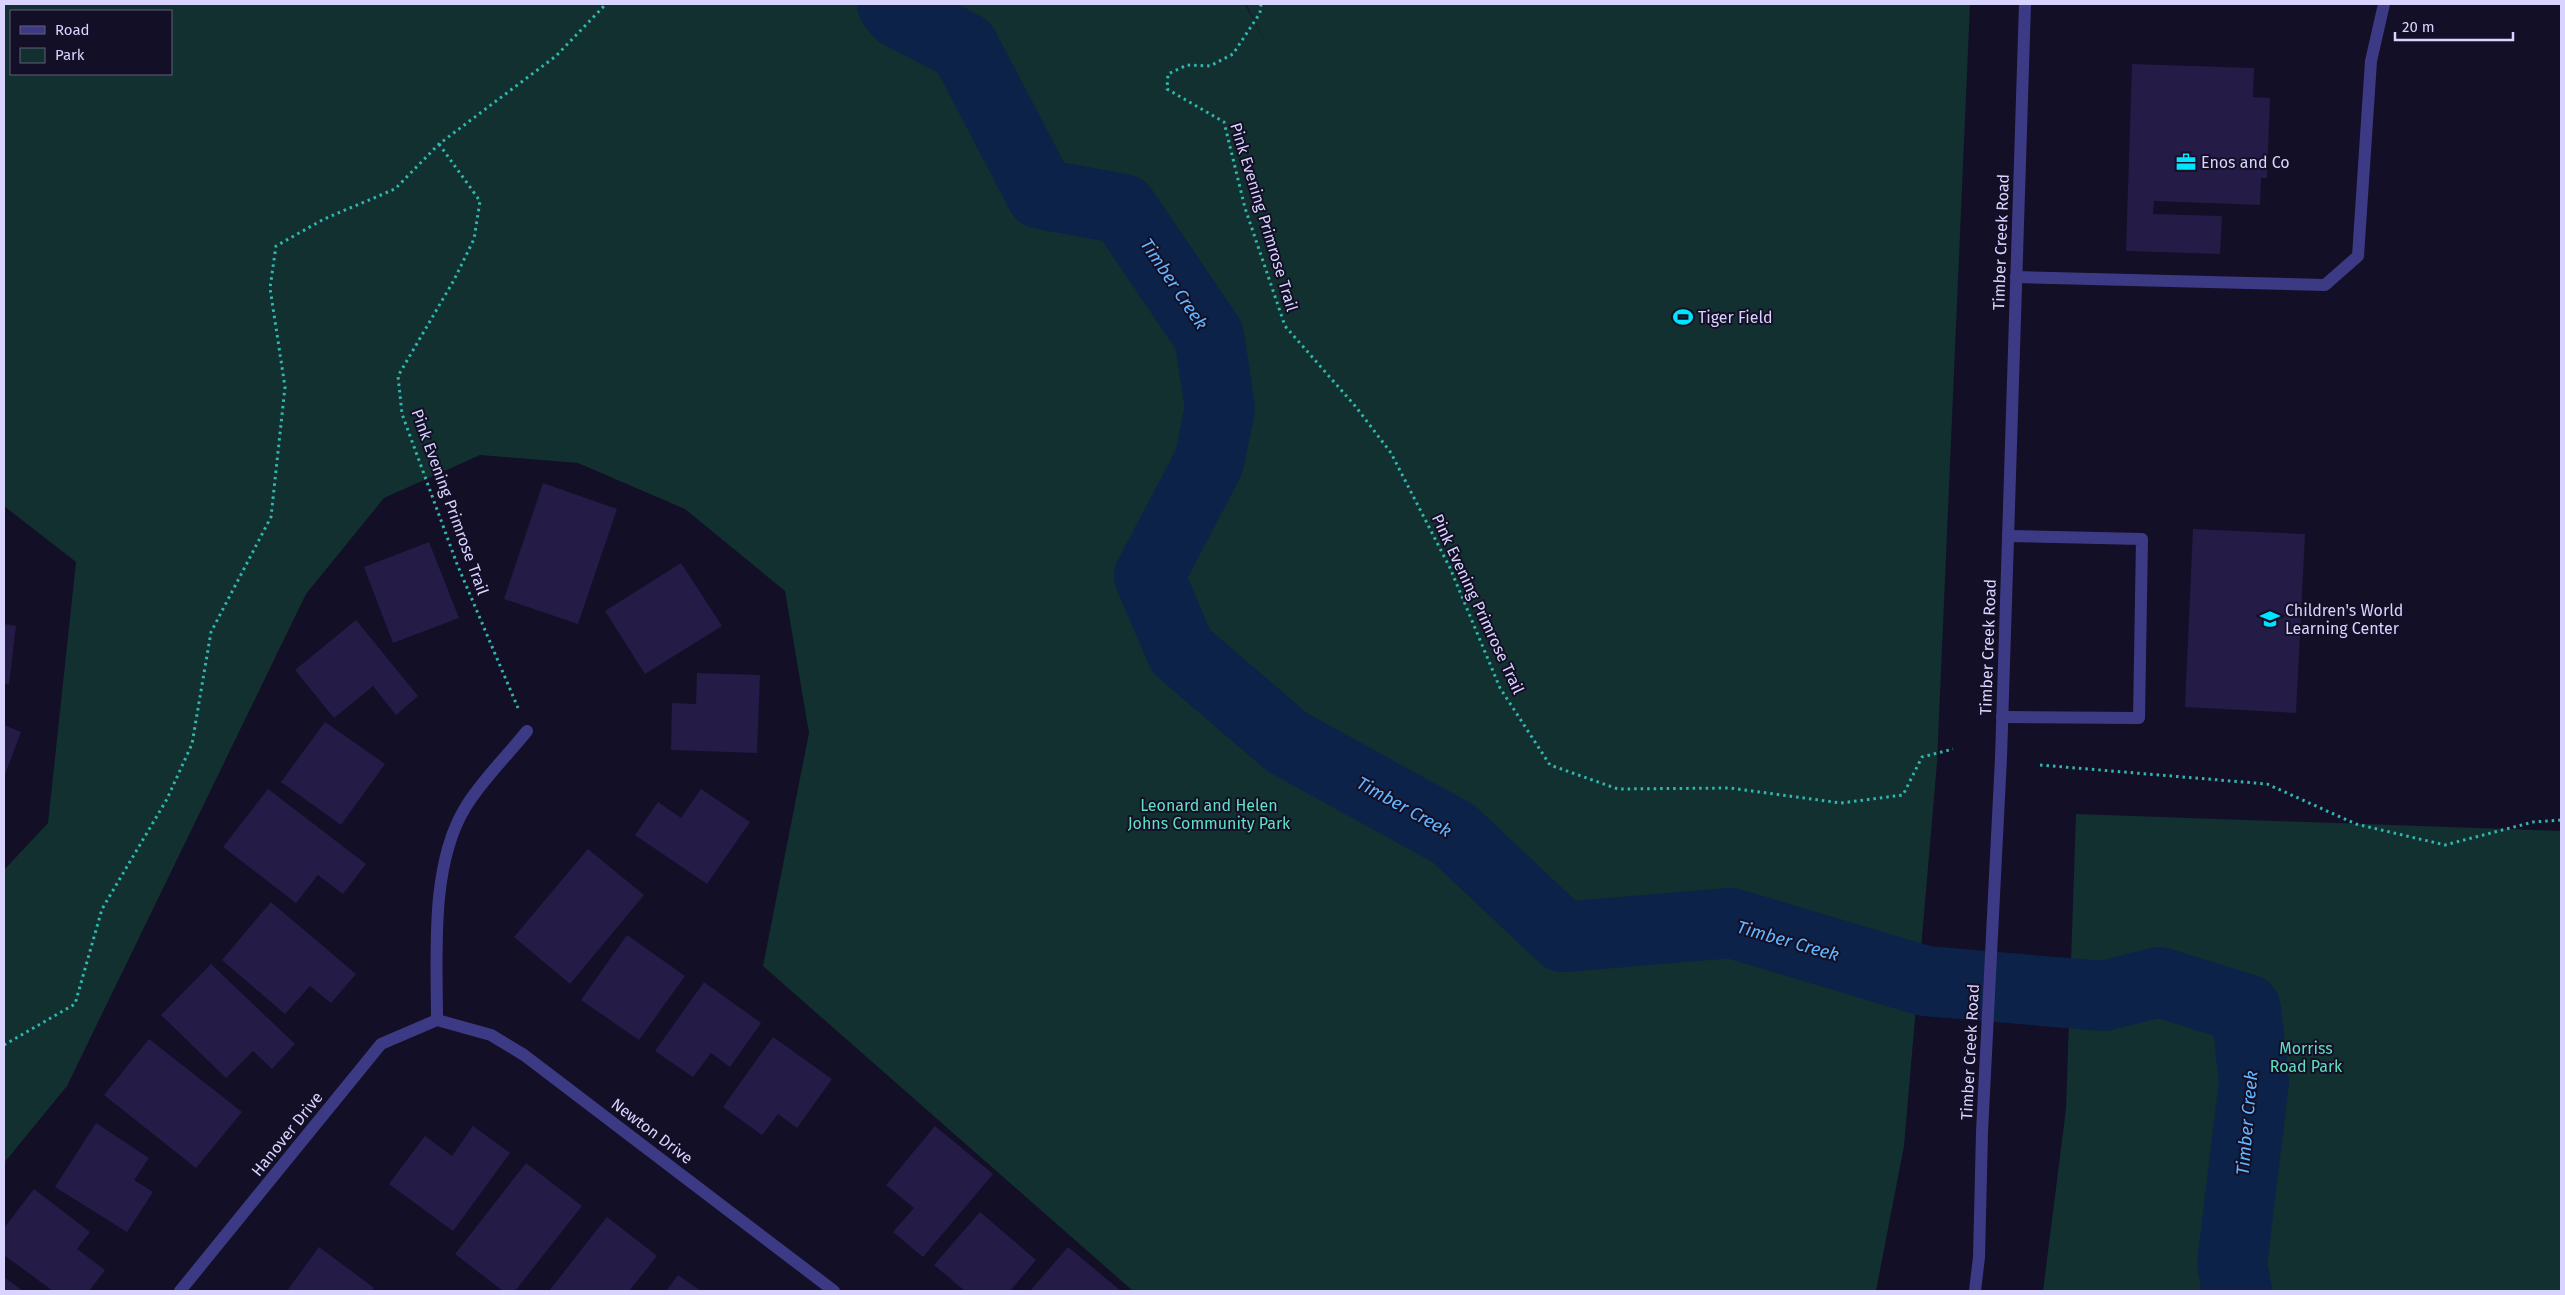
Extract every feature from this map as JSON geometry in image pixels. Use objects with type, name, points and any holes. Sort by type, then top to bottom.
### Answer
[{"type":"street","name":"Timber Creek Road","points":[[1975,1291],[1979,1257],[1982,1132],[2002,717],[2025,4]]},
{"type":"street","points":[[2016,277],[2325,285],[2358,256],[2371,61],[2384,4]]},
{"type":"street","points":[[2002,717],[2139,718],[2142,539],[2008,536]]},
{"type":"street","points":[[437,1020],[436,920],[450,839],[465,807],[527,731]]},
{"type":"street","name":"Hanover Drive","points":[[180,1291],[382,1044],[437,1020]]},
{"type":"street","name":"Newton Drive","points":[[437,1020],[491,1035],[524,1055],[834,1291]]},
{"type":"path","points":[[4,1045],[75,1004],[102,909],[168,799],[192,744],[211,632],[271,517],[285,387],[270,288],[276,246],[324,219],[395,189],[439,144],[556,56],[606,4]]},
{"type":"path","name":"Pink Evening Primrose Trail","points":[[1261,4],[1260,13],[1233,54],[1210,66],[1187,65],[1168,74],[1167,89],[1224,122],[1245,208],[1285,326],[1356,407],[1391,453],[1450,568],[1500,688],[1550,765],[1618,789],[1730,788],[1841,803],[1903,795],[1922,758],[1953,749]]},
{"type":"path","name":"Pink Evening Primrose Trail","points":[[439,144],[480,202],[474,239],[454,280],[398,376],[402,414],[457,564],[527,731]]},
{"type":"path","points":[[2040,766],[2267,784],[2356,824],[2445,845],[2533,822],[2561,820]]},
{"type":"green space","name":"Leonard and Helen Johns Community Park","points":[[4,4],[1245,4],[1266,44],[1246,4],[1970,4],[1937,763],[1904,1146],[1876,1291],[1133,1291],[763,966],[809,733],[785,591],[685,509],[578,463],[480,455],[384,498],[306,594],[67,1086],[4,1163],[4,870],[48,823],[76,562],[4,506]]},
{"type":"green space","name":"Morriss Road Park","points":[[2076,814],[2561,831],[2561,1291],[2043,1291],[2066,1109]]},
{"type":"building","points":[[2132,64],[2254,68],[2253,97],[2270,98],[2267,178],[2261,178],[2260,205],[2154,201],[2153,214],[2222,216],[2220,254],[2126,251]]},
{"type":"building","points":[[543,483],[617,509],[578,624],[504,599]]},
{"type":"building","points":[[2193,529],[2305,534],[2296,713],[2185,707]]},
{"type":"building","points":[[429,542],[459,618],[393,643],[364,567]]},
{"type":"building","points":[[681,563],[722,626],[645,674],[605,611]]},
{"type":"building","points":[[356,620],[418,696],[396,715],[373,686],[334,718],[295,670]]},
{"type":"building","points":[[4,624],[16,626],[9,684],[4,684]]},
{"type":"building","points":[[697,673],[760,675],[757,753],[671,750],[672,703],[696,704]]},
{"type":"building","points":[[325,722],[385,764],[341,825],[281,782]]},
{"type":"building","points":[[4,725],[21,732],[4,777]]},
{"type":"building","points":[[268,789],[366,864],[343,894],[318,875],[296,903],[223,847]]},
{"type":"building","points":[[701,789],[750,822],[707,884],[635,835],[658,802],[681,818]]},
{"type":"building","points":[[588,849],[644,895],[570,984],[514,937]]},
{"type":"building","points":[[271,902],[356,974],[331,1003],[310,986],[285,1014],[222,960]]},
{"type":"building","points":[[627,935],[685,976],[639,1040],[581,1000]]},
{"type":"building","points":[[211,964],[295,1044],[272,1069],[253,1051],[226,1078],[161,1015]]},
{"type":"building","points":[[704,982],[761,1023],[730,1067],[711,1053],[693,1077],[655,1051]]},
{"type":"building","points":[[773,1037],[832,1079],[797,1128],[778,1114],[762,1135],[723,1107]]},
{"type":"building","points":[[149,1039],[242,1112],[196,1168],[104,1095]]},
{"type":"building","points":[[96,1123],[149,1158],[134,1180],[153,1192],[127,1232],[55,1187]]},
{"type":"building","points":[[473,1126],[510,1153],[453,1231],[389,1184],[425,1136],[452,1156]]},
{"type":"building","points":[[935,1126],[993,1174],[923,1257],[893,1232],[914,1208],[886,1185]]},
{"type":"building","points":[[526,1163],[582,1206],[515,1291],[503,1291],[455,1254]]},
{"type":"building","points":[[34,1189],[90,1232],[77,1249],[105,1270],[89,1291],[53,1291],[4,1255],[4,1228]]},
{"type":"building","points":[[980,1212],[1036,1260],[1010,1291],[965,1291],[934,1265]]},
{"type":"building","points":[[607,1217],[657,1256],[629,1291],[549,1291]]},
{"type":"building","points":[[319,1247],[374,1288],[371,1291],[287,1291]]},
{"type":"building","points":[[1068,1247],[1121,1291],[1030,1291]]},
{"type":"building","points":[[678,1275],[701,1291],[666,1291]]},
{"type":"building","points":[[4,1277],[23,1291],[4,1291]]},
{"type":"waterway","name":"Timber Creek","points":[[892,4],[899,13],[964,47],[1041,194],[1123,209],[1209,336],[1220,408],[1209,462],[1149,576],[1181,651],[1287,742],[1454,834],[1563,937],[1731,923],[1925,981],[2103,996],[2159,982],[2246,1009],[2254,1082],[2232,1264],[2237,1291]]},
{"type":"place","name":"Enos and Co","points":[[2186,162]]},
{"type":"place","name":"Tiger Field","points":[[1683,317]]},
{"type":"place","name":"Children's World Learning Center","points":[[2270,619]]}]
